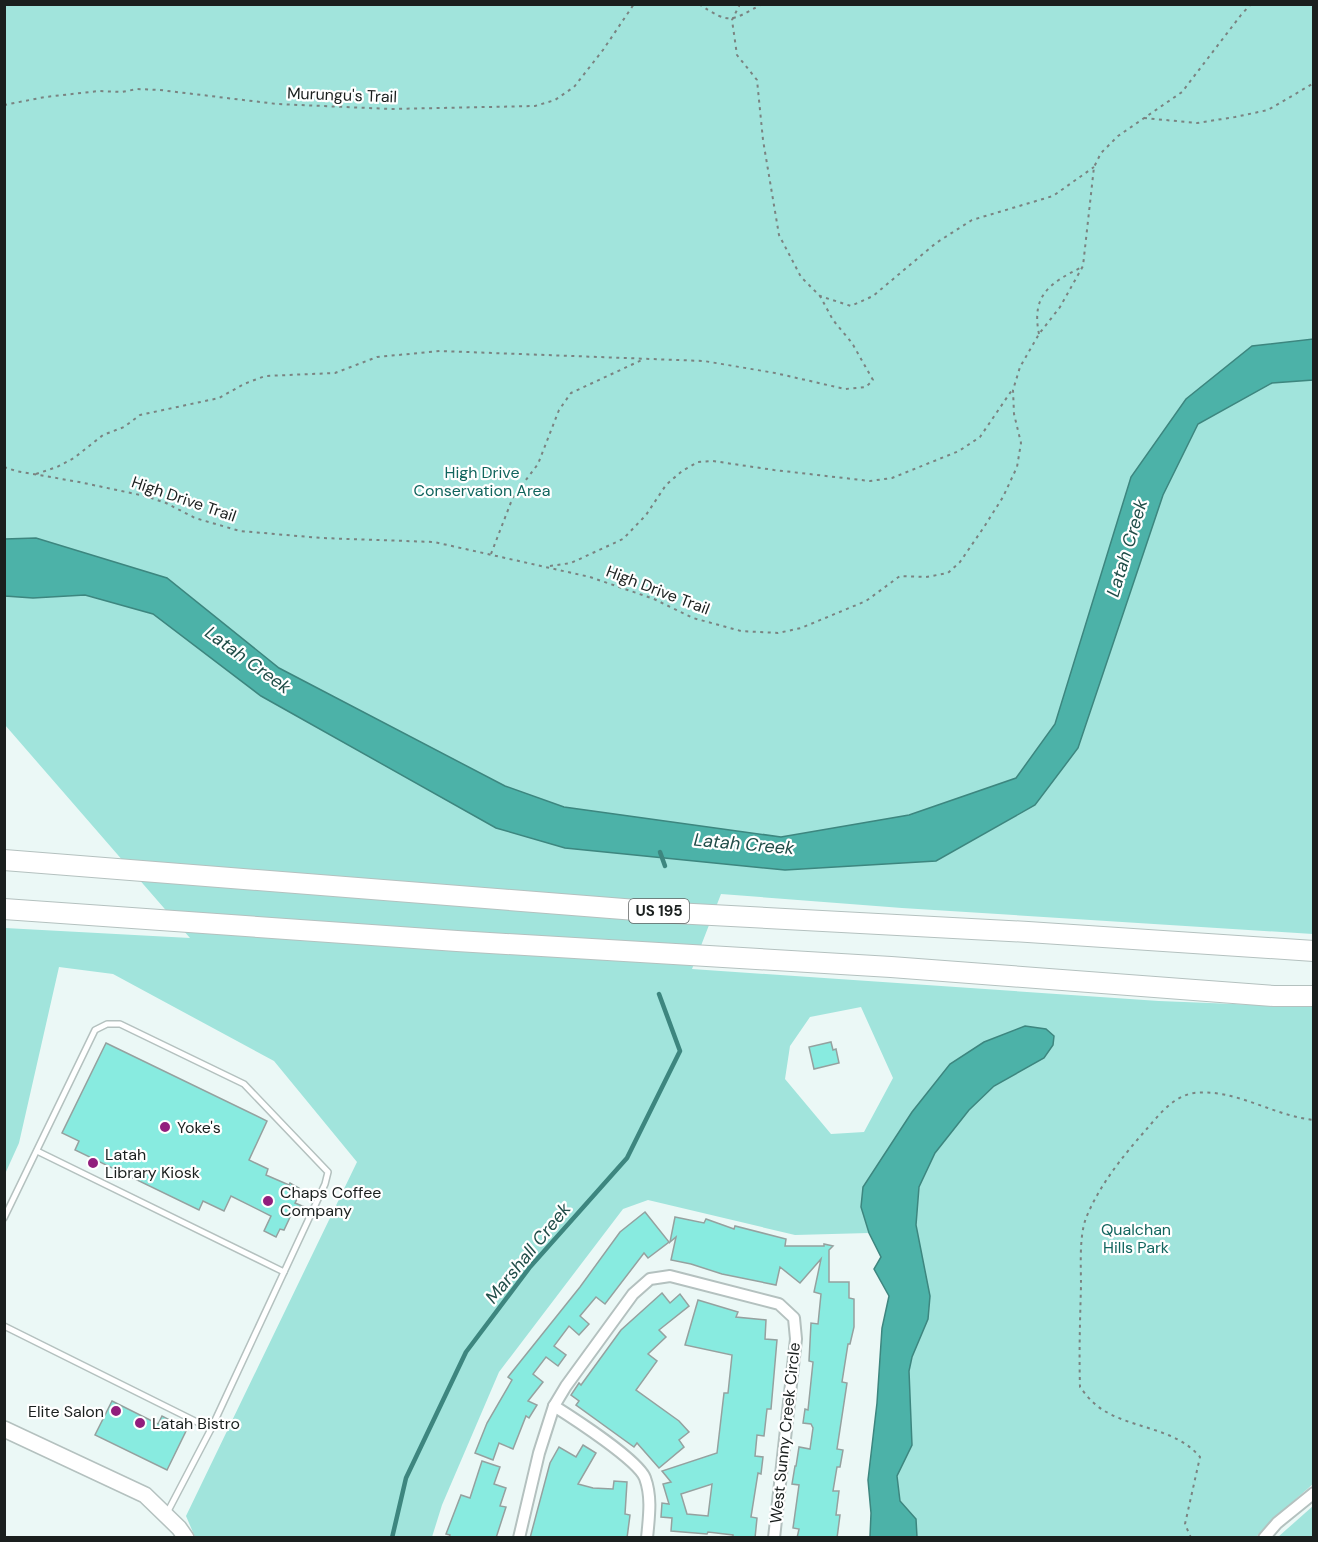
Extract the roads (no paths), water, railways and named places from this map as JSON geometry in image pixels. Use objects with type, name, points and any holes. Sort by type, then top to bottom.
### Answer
[{"type":"highway","name":"US 195","points":[[4,860],[674,912],[1314,951]]},
{"type":"highway","points":[[4,909],[479,943],[902,968],[1274,996],[1314,996]]},
{"type":"main road","points":[[4,1429],[145,1495],[186,1538]]},
{"type":"street","name":"West Sunny Creek Circle","points":[[519,1538],[539,1453],[554,1406],[633,1294],[650,1279],[670,1276],[779,1304],[794,1318],[796,1339],[774,1538]]},
{"type":"street","points":[[554,1406],[615,1448],[644,1475],[650,1499],[647,1538]]},
{"type":"street","points":[[1264,1538],[1277,1523],[1314,1493]]},
{"type":"lane","points":[[4,1218],[95,1030],[107,1024],[120,1024],[244,1084],[328,1172],[325,1184],[211,1429],[166,1516]]},
{"type":"lane","points":[[37,1151],[284,1272]]},
{"type":"lane","points":[[4,1326],[211,1429]]},
{"type":"water","name":"Latah Creek","points":[[1313,339],[1313,380],[1272,383],[1198,424],[1163,495],[1078,748],[1035,805],[936,861],[785,870],[565,848],[496,828],[261,696],[153,614],[85,595],[33,598],[5,596],[5,539],[36,538],[167,578],[279,668],[505,786],[564,807],[781,837],[909,815],[1016,778],[1055,724],[1131,477],[1186,399],[1252,346]]},
{"type":"water","points":[[1025,1026],[1046,1029],[1054,1036],[1053,1045],[1044,1058],[994,1086],[969,1110],[935,1153],[919,1187],[916,1225],[930,1296],[928,1319],[912,1357],[909,1371],[912,1445],[897,1476],[900,1501],[916,1519],[917,1537],[870,1537],[871,1513],[868,1480],[877,1403],[882,1328],[889,1296],[874,1269],[881,1257],[869,1233],[861,1207],[863,1187],[912,1112],[950,1064],[984,1042]]},
{"type":"waterway","name":"Marshall Creek","points":[[660,852],[665,866]]},
{"type":"waterway","name":"Marshall Creek","points":[[392,1538],[406,1478],[466,1352],[530,1267],[627,1158],[680,1051],[659,994]]},
{"type":"place","name":"Yoke's","points":[[165,1127]]},
{"type":"place","name":"Latah Library Kiosk","points":[[93,1163]]},
{"type":"place","name":"Chaps Coffee Company","points":[[268,1201]]},
{"type":"place","name":"Elite Salon","points":[[116,1411]]},
{"type":"place","name":"Latah Bistro","points":[[140,1423]]},
{"type":"park label","name":"High Drive Conservation Area","points":[[482,481]]},
{"type":"park label","name":"Qualchan Hills Park","points":[[1136,1238]]}]
